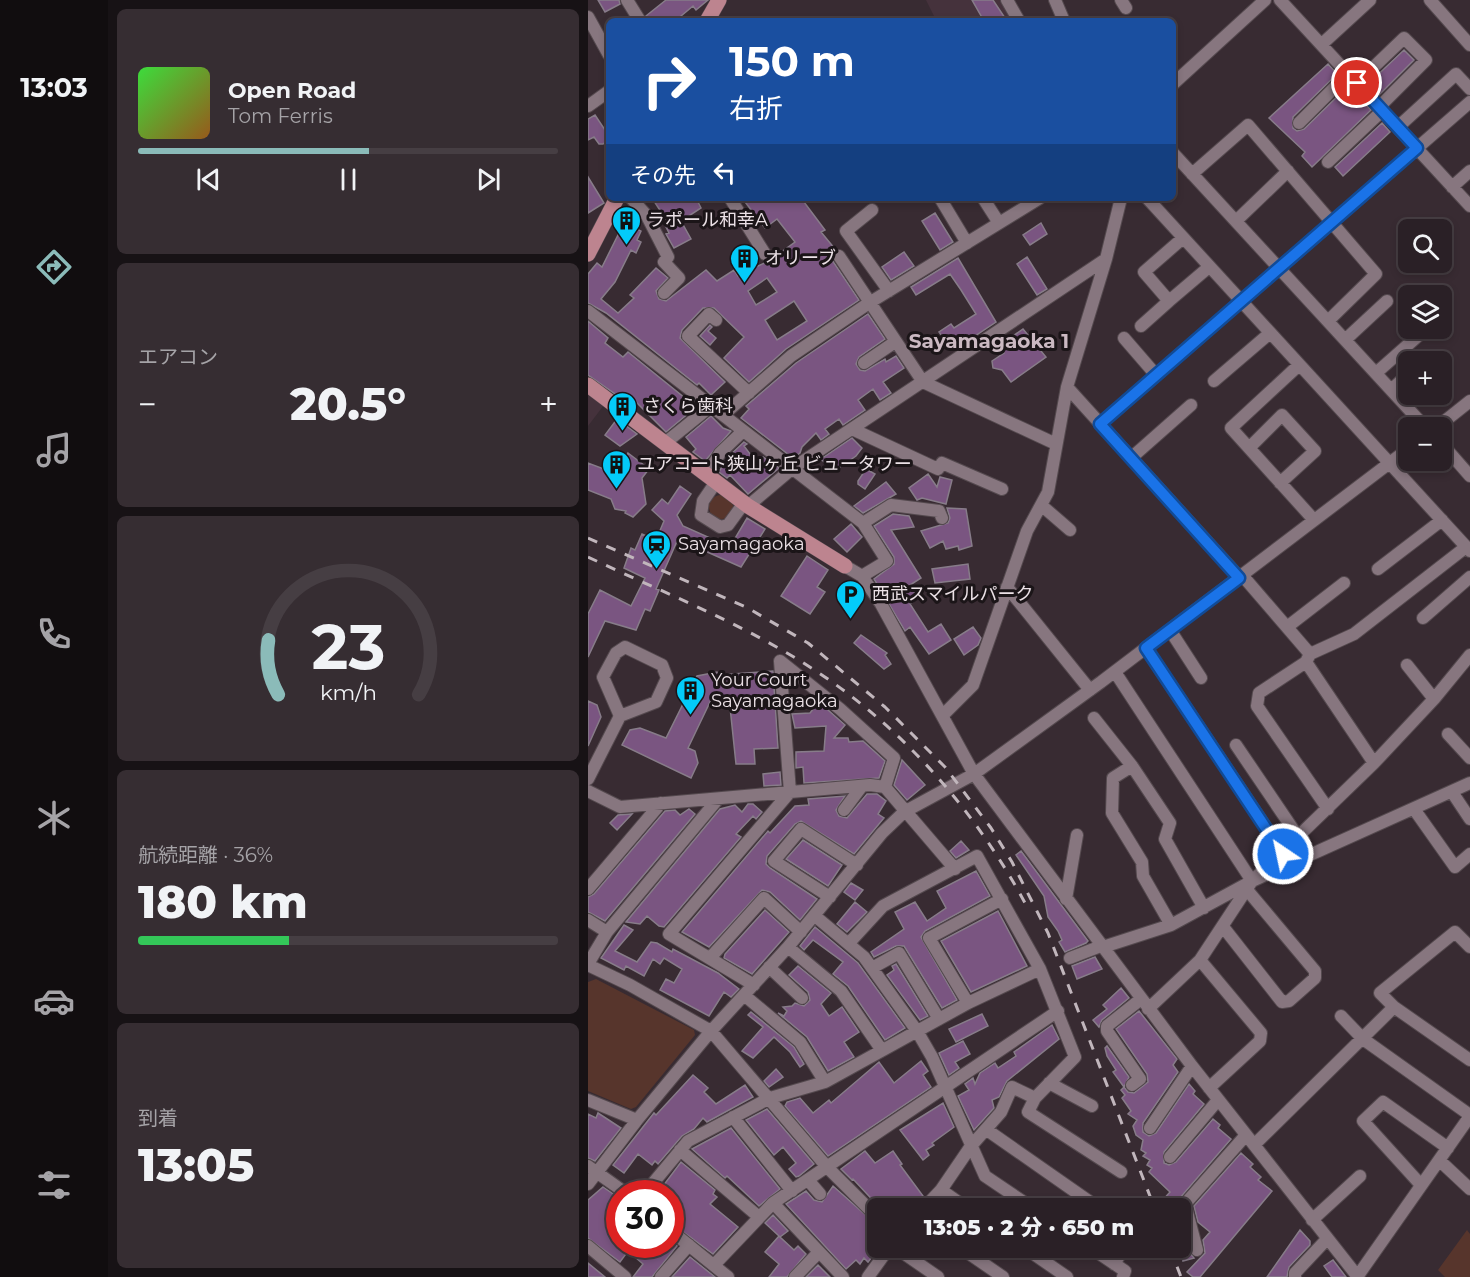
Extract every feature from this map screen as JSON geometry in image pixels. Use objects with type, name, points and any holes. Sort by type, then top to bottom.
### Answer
[{"type":"main road","points":[[708,18],[719,0]]},
{"type":"main road","points":[[589,247],[615,201]]},
{"type":"main road","points":[[588,385],[746,504],[845,566]]},
{"type":"street","points":[[627,0],[638,18]]},
{"type":"street","points":[[1055,0],[1063,18]]},
{"type":"street","points":[[1176,81],[1265,0]]},
{"type":"street","points":[[1280,0],[1470,206]]},
{"type":"street","points":[[1322,44],[1370,0]]},
{"type":"street","points":[[1431,0],[1470,45]]},
{"type":"street","points":[[1012,2],[1018,18]]},
{"type":"street","points":[[588,17],[606,49]]},
{"type":"street","points":[[1299,123],[1404,38],[1426,60],[1328,162]]},
{"type":"street","points":[[1398,127],[1456,74],[1470,89]]},
{"type":"street","points":[[588,106],[606,93]]},
{"type":"street","points":[[1100,424],[1470,102]]},
{"type":"street","points":[[1192,174],[1248,125],[1376,274],[1328,321]]},
{"type":"street","points":[[1176,156],[1416,417]]},
{"type":"street","points":[[1236,221],[1288,171]]},
{"type":"street","points":[[1452,187],[1470,171]]},
{"type":"street","points":[[634,201],[646,216],[668,258],[664,262],[679,278],[664,292]]},
{"type":"street","points":[[732,201],[765,254]]},
{"type":"street","points":[[942,201],[967,243]]},
{"type":"street","points":[[985,201],[999,223]]},
{"type":"street","points":[[723,415],[791,356],[869,303],[1035,201]]},
{"type":"street","points":[[943,715],[973,685],[1027,531],[1048,492],[1067,387],[1107,259],[1120,201]]},
{"type":"street","points":[[1150,201],[1468,549],[1354,634],[1308,658],[1259,693],[1257,706],[1328,809]]},
{"type":"street","points":[[872,210],[846,231],[889,291]]},
{"type":"street","points":[[1169,301],[1144,272],[1183,238]]},
{"type":"street","points":[[839,256],[922,382],[1056,444]]},
{"type":"street","points":[[743,431],[720,453],[704,501],[701,515],[720,527],[728,525],[746,504],[793,468],[1107,259]]},
{"type":"street","points":[[1141,326],[1209,267]]},
{"type":"street","points":[[1346,340],[1387,301]]},
{"type":"street","points":[[588,311],[863,523],[887,561],[862,576]]},
{"type":"street","points":[[716,320],[709,314],[688,336],[749,393]]},
{"type":"street","points":[[1214,381],[1270,333]]},
{"type":"street","points":[[1124,338],[1156,375]]},
{"type":"street","points":[[1376,373],[1415,339]]},
{"type":"street","points":[[864,363],[895,342]]},
{"type":"street","points":[[1299,365],[1231,428],[1314,520]]},
{"type":"street","points":[[1391,390],[1398,383]]},
{"type":"street","points":[[1067,387],[1287,627],[1374,763]]},
{"type":"street","points":[[1131,458],[1191,405]]},
{"type":"street","points":[[665,443],[711,406]]},
{"type":"street","points":[[1452,417],[1468,406]]},
{"type":"street","points":[[1249,448],[1282,415],[1315,451],[1280,483]]},
{"type":"street","points":[[852,429],[938,470],[942,463],[1002,489]]},
{"type":"street","points":[[1452,455],[1470,476]]},
{"type":"street","points":[[588,1184],[593,1168],[637,1120],[711,1031],[815,916],[882,833],[904,812],[974,774],[1115,672],[1398,457]]},
{"type":"street","points":[[863,523],[891,505],[939,511],[942,518]]},
{"type":"street","points":[[1041,505],[1070,530]]},
{"type":"street","points":[[1378,569],[1442,520]]},
{"type":"street","points":[[845,566],[862,576],[881,604],[974,774],[1192,1066],[1358,1277],[1421,1185],[1469,1121],[1363,1039],[1341,1016]]},
{"type":"street","points":[[1424,618],[1470,577]]},
{"type":"street","points":[[1287,627],[1344,583]]},
{"type":"street","points":[[1006,587],[1090,690]]},
{"type":"street","points":[[1170,630],[1201,678]]},
{"type":"street","points":[[588,779],[620,716],[656,702],[667,678],[662,665],[625,647],[616,653],[603,677],[620,716]]},
{"type":"street","points":[[1146,648],[1283,854]]},
{"type":"street","points":[[1132,1085],[1140,1079],[1107,1031],[1107,1026],[1145,1004],[1200,960],[1224,928],[1250,886],[1374,763],[1434,699],[1470,655]]},
{"type":"street","points":[[754,985],[669,934],[790,792],[780,661],[847,714],[894,758],[885,788]]},
{"type":"street","points":[[1407,665],[1434,699]]},
{"type":"street","points":[[1115,672],[1250,886],[1315,971],[1315,978],[1289,1001],[1282,1002],[1224,928]]},
{"type":"street","points":[[1094,718],[1132,766],[1170,823],[1165,839],[1204,908]]},
{"type":"street","points":[[1448,734],[1470,758]]},
{"type":"street","points":[[1236,745],[1299,838]]},
{"type":"street","points":[[1132,766],[1113,778],[1112,813],[1142,862],[1143,876],[1171,925]]},
{"type":"street","points":[[1070,958],[1171,925],[1470,783]]},
{"type":"street","points":[[588,791],[620,807],[862,786],[885,788],[955,869]]},
{"type":"street","points":[[844,810],[862,786]]},
{"type":"street","points":[[1452,792],[1470,819]]},
{"type":"street","points":[[718,799],[607,932],[588,965],[630,985],[711,1031],[827,1167],[867,1207]]},
{"type":"street","points":[[588,890],[661,804]]},
{"type":"street","points":[[1414,809],[1455,867],[1470,854]]},
{"type":"street","points":[[830,897],[774,861],[801,828],[857,866]]},
{"type":"street","points":[[1066,899],[1077,835]]},
{"type":"street","points":[[849,943],[883,906],[977,856],[1041,969],[1076,1057],[1035,1098],[1028,1112],[1121,1172]]},
{"type":"street","points":[[710,958],[764,898],[801,932]]},
{"type":"street","points":[[968,1003],[929,939],[1002,899]]},
{"type":"street","points":[[815,916],[849,943],[872,968],[917,1031],[932,1057],[943,1088],[985,1176],[1018,1198]]},
{"type":"street","points":[[588,920],[607,932]]},
{"type":"street","points":[[1470,947],[1455,932],[1380,993],[1394,1007],[1470,1060]]},
{"type":"street","points":[[788,947],[841,991],[881,1049]]},
{"type":"street","points":[[872,968],[899,953],[939,1018]]},
{"type":"street","points":[[1200,960],[1261,1033],[1260,1041],[1209,1088]]},
{"type":"street","points":[[769,967],[802,998]]},
{"type":"street","points":[[655,1180],[688,1141],[770,1098],[825,1082],[939,1018],[1041,969]]},
{"type":"street","points":[[744,995],[800,1042],[825,1082]]},
{"type":"street","points":[[1197,1250],[1185,1204],[1250,1140],[1363,1039],[1394,1007]]},
{"type":"street","points":[[714,1265],[774,1203],[1058,1011]]},
{"type":"street","points":[[1150,1128],[1192,1066]]},
{"type":"street","points":[[1049,1083],[1092,1106]]},
{"type":"street","points":[[933,1198],[971,1146],[1001,1112],[1012,1087],[1035,1098]]},
{"type":"street","points":[[588,1100],[637,1120]]},
{"type":"street","points":[[1170,1157],[1218,1100]]},
{"type":"street","points":[[1421,1185],[1363,1121],[1383,1102],[1448,1148]]},
{"type":"street","points":[[733,1117],[792,1191]]},
{"type":"street","points":[[987,1130],[1084,1198]]},
{"type":"street","points":[[680,1150],[759,1217]]},
{"type":"street","points":[[1439,1160],[1470,1189]]},
{"type":"street","points":[[593,1168],[609,1180]]},
{"type":"street","points":[[1312,1220],[1360,1176]]},
{"type":"street","points":[[808,1180],[820,1194]]},
{"type":"street","points":[[941,1190],[952,1198]]},
{"type":"street","points":[[774,1203],[843,1277]]},
{"type":"street","points":[[1295,1277],[1295,1273],[1327,1239]]},
{"type":"street","points":[[684,1242],[728,1277]]},
{"type":"street","points":[[661,1277],[688,1245]]},
{"type":"street","points":[[588,1246],[626,1277]]},
{"type":"street","points":[[795,1277],[819,1252]]},
{"type":"street","points":[[872,1275],[883,1258]]},
{"type":"street","points":[[910,1258],[938,1277]]},
{"type":"street","points":[[975,1258],[1003,1277]]},
{"type":"street","points":[[1039,1258],[1067,1277]]},
{"type":"street","points":[[1105,1258],[1125,1271],[1123,1277]]},
{"type":"street","points":[[1114,1264],[1118,1258]]},
{"type":"shaded area","points":[[926,0],[1001,0],[1011,18],[935,18]]},
{"type":"shaded area","points":[[588,393],[604,405],[588,426]]},
{"type":"shaded area","points":[[721,495],[729,499],[733,507],[729,515],[721,519],[713,515],[709,507],[713,499]]},
{"type":"shaded area","points":[[596,979],[694,1030],[695,1035],[636,1107],[631,1109],[588,1091],[588,982]]},
{"type":"shaded area","points":[[1467,1230],[1470,1234],[1470,1277],[1445,1277],[1438,1270]]},
{"type":"building","points":[[598,0],[619,0],[620,4],[605,12]]},
{"type":"building","points":[[666,0],[708,0],[696,10],[693,6],[679,18],[647,18],[646,16]]},
{"type":"building","points":[[972,0],[993,0],[1005,18],[982,18]]},
{"type":"building","points":[[1404,50],[1414,60],[1379,95],[1368,84]]},
{"type":"building","points":[[1328,64],[1337,74],[1293,117],[1293,128],[1297,131],[1304,129],[1348,86],[1371,110],[1312,167],[1302,156],[1305,152],[1269,118]]},
{"type":"building","points":[[595,115],[606,132],[606,142],[603,144],[599,144],[594,137],[588,140],[588,119]]},
{"type":"building","points":[[1382,123],[1390,132],[1343,176],[1335,167]]},
{"type":"building","points":[[588,177],[604,203],[588,213]]},
{"type":"building","points":[[654,201],[698,201],[701,208],[681,221],[691,239],[674,248],[666,234],[669,233],[664,223],[667,221]]},
{"type":"building","points":[[744,201],[803,201],[825,230],[821,232],[835,249],[831,253],[832,260],[859,300],[786,349],[749,382],[724,358],[744,337],[714,308],[703,308],[682,330],[680,338],[725,382],[711,395],[699,383],[697,385],[606,313],[588,303],[588,274],[597,263],[602,267],[624,223],[641,231],[637,240],[641,242],[636,253],[631,250],[615,282],[601,299],[618,313],[634,298],[630,295],[656,268],[668,278],[656,291],[659,299],[666,301],[706,270],[717,281],[734,270],[738,276],[756,264],[758,266],[769,261],[795,242],[777,219],[765,228]],"holes":[[[767,278],[777,292],[756,305],[748,291]],[[794,301],[807,321],[777,340],[765,320]]]},
{"type":"building","points":[[935,213],[953,242],[940,250],[922,221]]},
{"type":"building","points":[[1041,223],[1047,234],[1030,245],[1023,235]]},
{"type":"building","points":[[904,252],[914,266],[891,280],[882,267]]},
{"type":"building","points":[[1027,257],[1047,289],[1037,295],[1017,264]]},
{"type":"building","points":[[958,258],[996,322],[960,346],[957,341],[949,346],[939,332],[951,324],[954,328],[976,314],[961,290],[950,274],[916,295],[911,287]]},
{"type":"building","points":[[868,314],[885,339],[859,357],[856,364],[860,370],[865,371],[885,359],[886,362],[896,356],[904,368],[883,382],[891,393],[880,400],[873,389],[858,400],[865,410],[843,425],[839,419],[825,429],[829,434],[821,440],[816,433],[793,458],[741,418],[749,409],[746,406],[796,363]]},
{"type":"building","points":[[588,321],[608,338],[605,343],[623,357],[628,352],[696,407],[666,432],[627,393],[621,398],[588,375]]},
{"type":"building","points":[[710,325],[712,327],[708,331],[716,338],[710,345],[700,336]]},
{"type":"building","points":[[1023,329],[1046,357],[1011,382],[1002,370],[993,368],[992,361],[1004,353],[999,346]]},
{"type":"building","points":[[711,416],[723,428],[731,431],[705,461],[693,452],[696,449],[686,437]]},
{"type":"building","name":"さくら歯科","points":[[617,419],[637,434],[620,446],[605,435]]},
{"type":"building","points":[[852,438],[862,448],[856,456],[834,471],[821,459]]},
{"type":"building","points":[[744,442],[747,444],[744,446],[756,462],[763,457],[779,468],[748,494],[730,475],[727,478],[719,472],[727,458]]},
{"type":"building","name":"ユアコート狭山ヶ丘 ビュータワー","points":[[628,453],[649,469],[642,478],[646,504],[633,517],[625,513],[626,511],[615,509],[611,499],[588,490],[588,463],[617,474]]},
{"type":"building","points":[[866,469],[875,474],[865,489],[858,484],[858,481]]},
{"type":"building","points":[[928,474],[937,487],[940,477],[952,480],[946,504],[922,498],[917,500],[909,488]]},
{"type":"building","points":[[886,482],[896,494],[863,513],[854,506]]},
{"type":"building","points":[[680,486],[691,494],[677,515],[683,526],[730,547],[747,518],[765,529],[741,567],[678,539],[656,589],[659,590],[650,611],[645,609],[636,630],[605,621],[588,657],[588,614],[600,590],[631,606],[645,578],[624,568],[631,548],[635,550],[642,534],[656,540],[664,521],[652,510],[662,499],[668,504]]},
{"type":"building","points":[[947,508],[966,509],[972,546],[959,550],[958,546],[946,549],[943,541],[930,548],[921,531],[948,523],[950,518]]},
{"type":"building","points":[[893,514],[909,516],[914,527],[891,530],[921,578],[910,585],[918,598],[910,604],[928,632],[941,624],[951,640],[929,654],[910,627],[905,631],[874,579],[894,564],[894,557],[874,526]]},
{"type":"building","points":[[851,524],[862,537],[847,552],[834,539]]},
{"type":"building","points":[[807,556],[828,570],[817,587],[825,592],[810,614],[781,596]]},
{"type":"building","points":[[968,564],[970,579],[935,583],[932,569]]},
{"type":"building","points":[[973,627],[981,638],[978,645],[964,655],[954,639]]},
{"type":"building","points":[[861,635],[887,653],[885,655],[891,664],[884,669],[854,643]]},
{"type":"building","points":[[773,671],[778,748],[754,749],[755,764],[736,764],[730,707],[726,707],[725,700],[711,700],[688,748],[695,751],[698,763],[691,778],[622,745],[630,730],[640,728],[666,738],[697,676],[717,672],[718,675]]},
{"type":"building","points":[[588,701],[597,705],[601,717],[588,746]]},
{"type":"building","points":[[819,702],[845,725],[834,738],[848,738],[849,742],[863,741],[885,761],[879,778],[804,783],[803,767],[796,768],[796,752],[824,751],[826,726],[795,728],[792,714],[810,713]]},
{"type":"building","points":[[902,760],[925,785],[907,800],[894,785]]},
{"type":"building","points":[[780,772],[781,785],[764,786],[763,774]]},
{"type":"building","points":[[867,794],[877,794],[886,801],[878,814],[884,818],[854,854],[801,821],[795,824],[767,856],[766,864],[770,868],[817,899],[800,920],[770,892],[762,890],[709,947],[682,932],[768,831],[770,833],[795,806],[809,805],[808,799],[845,796],[836,810],[839,816],[847,818]]},
{"type":"building","points":[[748,804],[753,804],[762,812],[756,819],[753,816],[736,834],[741,837],[664,927],[659,926],[647,916],[640,924],[626,922],[720,809],[735,805],[742,812]]},
{"type":"building","points":[[689,809],[695,814],[605,921],[588,912],[588,897],[594,894],[665,811],[675,810],[680,815]]},
{"type":"building","points":[[632,814],[617,830],[610,823],[618,815]]},
{"type":"building","points":[[803,840],[842,865],[828,886],[786,859]]},
{"type":"building","points":[[961,841],[969,850],[956,858],[950,851]]},
{"type":"building","points":[[1021,851],[1088,941],[1086,943],[1065,952],[1059,942],[1062,940],[1058,931],[1048,917],[1044,896],[1016,855]]},
{"type":"building","points":[[976,871],[990,896],[925,931],[921,937],[957,1000],[942,1008],[904,946],[896,946],[874,957],[871,952],[904,929],[895,912],[915,902],[927,921],[946,908],[937,891]]},
{"type":"building","points":[[851,883],[863,890],[855,900],[844,892]]},
{"type":"building","points":[[855,902],[867,912],[847,932],[837,924]]},
{"type":"building","points":[[765,910],[789,932],[752,974],[724,958],[725,954]]},
{"type":"building","points":[[998,911],[1027,966],[971,992],[941,941]]},
{"type":"building","points":[[624,925],[633,930],[615,951],[637,962],[651,942],[657,943],[718,973],[739,989],[731,997],[724,992],[709,1016],[660,990],[666,979],[674,983],[682,969],[664,958],[660,964],[653,959],[644,976],[626,966],[624,970],[601,958]]},
{"type":"building","points":[[815,927],[858,963],[905,1028],[885,1040],[848,986],[833,974],[843,962],[813,940],[804,950],[800,946]]},
{"type":"building","points":[[1095,957],[1102,969],[1077,979],[1072,966]]},
{"type":"building","points":[[896,964],[928,1016],[920,1020],[887,975],[894,970],[892,966]]},
{"type":"building","points":[[798,966],[831,993],[821,1004],[829,1016],[842,1007],[859,1032],[844,1042],[854,1057],[828,1071],[807,1037],[778,1013],[784,1016],[787,1011],[783,1007],[792,1006],[795,1003],[804,1006],[810,1000],[808,992],[789,975]]},
{"type":"building","points":[[1121,988],[1129,998],[1102,1020],[1099,1027],[1093,1020],[1107,1009],[1103,1005]]},
{"type":"building","points":[[1139,1011],[1177,1059],[1173,1065],[1178,1072],[1143,1123],[1143,1132],[1149,1136],[1156,1133],[1189,1084],[1195,1091],[1193,1094],[1204,1104],[1164,1152],[1164,1163],[1169,1165],[1176,1162],[1213,1119],[1220,1125],[1218,1128],[1231,1139],[1180,1198],[1165,1198],[1170,1192],[1149,1172],[1152,1168],[1147,1165],[1150,1160],[1143,1156],[1146,1153],[1141,1150],[1143,1140],[1136,1135],[1133,1126],[1137,1120],[1128,1114],[1131,1111],[1122,1098],[1125,1095],[1121,1090],[1124,1087],[1128,1092],[1134,1093],[1148,1082],[1147,1074],[1116,1029]]},
{"type":"building","points":[[751,1012],[794,1047],[804,1064],[800,1067],[790,1052],[774,1037],[753,1058],[742,1051],[763,1027],[748,1015]]},
{"type":"building","points":[[982,1014],[988,1026],[956,1042],[949,1029]]},
{"type":"building","points":[[1052,1025],[1059,1039],[1007,1081],[999,1097],[992,1100],[994,1108],[974,1130],[958,1096],[969,1090],[965,1084],[973,1078],[975,1084],[980,1073],[995,1063],[998,1068],[1016,1056],[1014,1052]]},
{"type":"building","points":[[963,1041],[970,1054],[955,1062],[959,1068],[949,1075],[939,1053]]},
{"type":"building","points":[[1107,1046],[1129,1077],[1124,1087],[1113,1072],[1116,1070],[1107,1056],[1105,1048]]},
{"type":"building","points":[[921,1061],[928,1071],[923,1075],[931,1087],[828,1156],[785,1106],[787,1102],[800,1098],[813,1113],[829,1100],[831,1103],[879,1062],[894,1083]]},
{"type":"building","points":[[776,1069],[783,1077],[769,1087],[764,1081]]},
{"type":"building","points":[[693,1075],[708,1088],[704,1092],[716,1104],[745,1085],[753,1097],[707,1122],[703,1118],[694,1129],[682,1136],[658,1164],[655,1161],[652,1165],[638,1154],[624,1173],[613,1165],[654,1113],[656,1115]]},
{"type":"building","points":[[943,1103],[954,1127],[932,1143],[934,1145],[926,1150],[929,1155],[923,1160],[900,1130]]},
{"type":"building","points":[[767,1109],[814,1164],[799,1176],[796,1177],[789,1169],[796,1163],[783,1147],[774,1155],[746,1120]]},
{"type":"building","points":[[598,1113],[621,1128],[595,1161],[588,1158],[588,1114],[596,1118]]},
{"type":"building","points":[[731,1128],[780,1189],[759,1206],[727,1176],[725,1178],[692,1149]]},
{"type":"building","points":[[865,1151],[875,1163],[893,1151],[902,1164],[900,1165],[923,1196],[921,1198],[871,1198],[841,1169]]},
{"type":"building","points":[[1241,1153],[1253,1164],[1250,1167],[1261,1177],[1258,1180],[1272,1191],[1200,1277],[1193,1277],[1187,1272],[1205,1253],[1203,1240],[1210,1232],[1198,1222],[1194,1206]]},
{"type":"building","points":[[681,1162],[715,1190],[713,1194],[717,1197],[710,1204],[738,1227],[713,1254],[684,1232],[684,1180],[668,1180]]},
{"type":"building","points":[[833,1186],[867,1216],[867,1258],[871,1258],[868,1262],[864,1258],[860,1264],[856,1260],[846,1269],[786,1204],[806,1191],[814,1200],[822,1202]]},
{"type":"building","points":[[603,1187],[606,1189],[606,1252],[588,1238],[588,1200]]},
{"type":"building","points":[[773,1215],[788,1231],[780,1237],[794,1250],[798,1246],[806,1254],[787,1277],[769,1277],[779,1264],[765,1252],[779,1236],[765,1223]]},
{"type":"building","points":[[1300,1230],[1310,1241],[1310,1245],[1289,1267],[1287,1277],[1267,1277]]},
{"type":"building","points":[[690,1257],[715,1277],[672,1277]]},
{"type":"building","points":[[636,1258],[667,1258],[652,1277],[633,1277],[643,1264]]},
{"type":"building","points":[[1333,1260],[1346,1277],[1332,1277],[1324,1266]]},
{"type":"building","points":[[588,1263],[605,1277],[588,1277]]},
{"type":"building","points":[[818,1265],[830,1277],[806,1277]]},
{"type":"railway","points":[[588,538],[746,607],[808,643],[885,707],[945,767],[991,828],[1012,862],[1048,933],[1151,1198]]},
{"type":"railway","points":[[588,557],[759,637],[813,669],[846,692],[877,717],[934,773],[983,835],[1025,903]]},
{"type":"railway","points":[[1174,1258],[1181,1277]]},
{"type":"place","name":"ラポール和幸A","points":[[626,246]]},
{"type":"place","name":"オリーブ","points":[[744,284]]},
{"type":"place","name":"さくら歯科","points":[[622,432]]},
{"type":"place","name":"ユアコート狭山ヶ丘 ビュータワー","points":[[616,490]]},
{"type":"place","name":"Sayamagaoka","points":[[657,570]]},
{"type":"place","name":"西武スマイルパーク","points":[[851,620]]},
{"type":"place","name":"Your Court Sayamagaoka","points":[[690,716]]},
{"type":"district","name":"Sayamagaoka 1","points":[[989,341]]},
{"type":"route","points":[[1283,854],[1146,648],[1239,578],[1100,424],[1417,148],[1357,83]]}]
